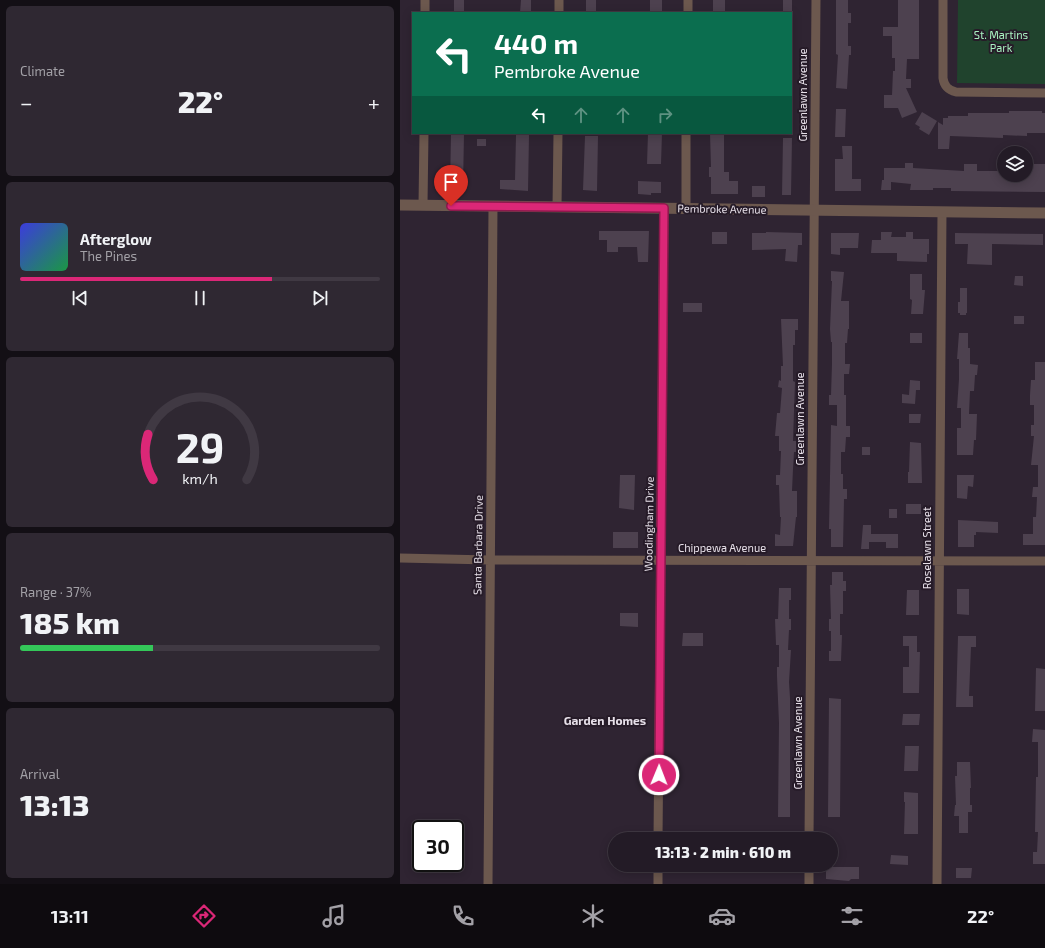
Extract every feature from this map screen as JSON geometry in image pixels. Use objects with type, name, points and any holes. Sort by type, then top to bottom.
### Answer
[{"type":"street","points":[[425,0],[425,12]]},
{"type":"street","points":[[559,0],[559,12]]},
{"type":"street","points":[[688,0],[688,12]]},
{"type":"street","name":"Greenlawn Avenue","points":[[809,832],[816,0]]},
{"type":"street","points":[[943,0],[943,83],[946,87],[956,92],[1045,93]]},
{"type":"street","points":[[423,205],[424,134]]},
{"type":"street","points":[[557,207],[558,134]]},
{"type":"street","points":[[686,134],[686,209]]},
{"type":"street","name":"Pembroke Avenue","points":[[400,205],[1045,213]]},
{"type":"street","name":"Santa Barbara Drive","points":[[488,884],[493,207]]},
{"type":"street","name":"Woodingham Drive","points":[[658,832],[664,208]]},
{"type":"street","name":"Roselawn Street","points":[[937,884],[942,212]]},
{"type":"street","name":"Chippewa Avenue","points":[[400,558],[490,560],[1045,561]]},
{"type":"street","points":[[658,872],[658,884]]},
{"type":"street","points":[[809,872],[809,884]]},
{"type":"green space","name":"St. Martins Park","points":[[958,0],[1045,0],[1045,84],[957,83]]},
{"type":"building","points":[[454,0],[464,0],[464,12],[454,12]]},
{"type":"building","points":[[521,0],[531,0],[531,12],[520,12]]},
{"type":"building","points":[[586,0],[596,0],[596,12],[586,12]]},
{"type":"building","points":[[650,0],[662,0],[662,12],[650,12]]},
{"type":"building","points":[[713,0],[725,0],[725,12],[713,12]]},
{"type":"building","points":[[783,0],[792,0],[792,12],[783,12]]},
{"type":"building","points":[[836,0],[848,0],[848,13],[851,13],[851,23],[848,23],[848,46],[851,46],[851,55],[849,55],[847,89],[836,88],[838,55],[836,54]]},
{"type":"building","points":[[898,0],[919,0],[919,59],[907,59],[906,79],[911,79],[911,88],[906,88],[917,112],[902,118],[898,108],[884,108],[884,95],[892,95],[895,58],[892,58],[892,36],[883,36],[883,27],[898,27]]},
{"type":"building","points":[[836,109],[846,109],[845,137],[835,137]]},
{"type":"building","points":[[1009,111],[1042,111],[1042,113],[1045,113],[1045,133],[1027,133],[1027,136],[1003,135],[1003,138],[950,136],[949,149],[938,149],[938,122],[943,125],[943,118],[948,118],[948,116],[968,116],[968,113],[1009,113]]},
{"type":"building","points":[[922,112],[937,121],[929,135],[919,129],[920,127],[915,124]]},
{"type":"building","points":[[451,134],[464,134],[463,189],[450,189]]},
{"type":"building","points":[[648,134],[662,134],[661,164],[647,164]]},
{"type":"building","points":[[710,134],[724,134],[724,172],[729,172],[729,181],[738,181],[738,194],[711,194],[711,177],[709,177],[709,167],[711,167]]},
{"type":"building","points":[[516,135],[529,135],[528,191],[500,189],[500,180],[515,180]]},
{"type":"building","points":[[585,136],[598,136],[597,191],[583,190]]},
{"type":"building","points":[[783,138],[792,138],[791,195],[782,195]]},
{"type":"building","points":[[477,139],[486,139],[486,146],[477,146]]},
{"type":"building","points":[[842,146],[852,146],[852,179],[861,179],[861,191],[835,191],[835,159],[843,159]]},
{"type":"building","points":[[905,163],[913,163],[913,168],[964,171],[964,164],[977,164],[977,171],[997,171],[997,182],[1033,182],[1033,164],[1045,164],[1045,192],[951,191],[951,188],[910,190],[911,184],[891,182],[891,190],[881,190],[882,180],[884,180],[884,168],[905,168]]},
{"type":"building","points":[[638,181],[661,182],[661,193],[651,193],[651,195],[638,194]]},
{"type":"building","points":[[752,186],[765,186],[765,197],[752,197]]},
{"type":"building","points":[[599,231],[649,231],[648,262],[638,262],[637,247],[618,247],[618,252],[607,252],[607,240],[599,240]]},
{"type":"building","points":[[712,232],[727,232],[727,244],[712,244]]},
{"type":"building","points":[[881,232],[892,232],[891,237],[906,237],[906,232],[913,232],[913,239],[929,239],[929,254],[927,254],[927,262],[897,261],[897,253],[871,253],[872,240],[881,240]]},
{"type":"building","points":[[752,233],[802,233],[802,245],[798,245],[797,262],[785,261],[786,249],[752,250]]},
{"type":"building","points":[[831,233],[859,233],[858,248],[840,248],[840,255],[831,254]]},
{"type":"building","points":[[955,233],[1043,234],[1043,245],[992,244],[992,265],[967,264],[968,244],[955,244]]},
{"type":"building","points":[[831,271],[844,272],[841,301],[849,301],[849,329],[847,343],[845,343],[845,364],[850,364],[849,374],[844,374],[844,395],[846,395],[846,426],[850,426],[850,437],[846,437],[845,452],[841,452],[843,489],[847,489],[847,499],[844,499],[843,547],[831,547],[831,529],[829,529],[831,425],[837,426],[837,405],[829,405],[829,395],[831,395],[832,364],[832,342],[830,329]]},
{"type":"building","points":[[910,274],[922,274],[922,290],[925,290],[923,314],[911,314],[912,300],[910,299]]},
{"type":"building","points":[[1015,276],[1023,276],[1023,286],[1014,285]]},
{"type":"building","points":[[960,288],[967,288],[966,315],[960,315],[960,313],[958,313]]},
{"type":"building","points":[[683,303],[702,303],[702,312],[683,312]]},
{"type":"building","points":[[1014,316],[1024,316],[1024,324],[1014,324]]},
{"type":"building","points":[[781,319],[798,319],[798,330],[795,330],[795,345],[793,345],[793,381],[795,382],[793,441],[796,441],[796,452],[794,452],[792,491],[797,491],[797,517],[793,546],[775,546],[775,534],[780,535],[781,517],[779,485],[776,485],[776,475],[780,475],[781,451],[779,451],[779,436],[775,436],[777,413],[780,413],[782,388],[778,387],[779,380],[781,381],[781,366],[783,366]]},
{"type":"building","points":[[910,333],[922,333],[922,343],[910,343]]},
{"type":"building","points":[[959,333],[968,333],[970,364],[978,365],[977,375],[975,375],[974,391],[970,391],[969,414],[977,414],[976,440],[974,440],[973,455],[957,455],[957,428],[961,428],[961,408],[957,408],[959,359],[957,359]]},
{"type":"building","points":[[1035,362],[1045,362],[1045,545],[1023,545],[1023,534],[1033,534],[1033,517],[1036,517],[1037,497],[1032,497],[1033,487],[1038,487],[1038,465],[1031,465],[1034,436],[1031,436],[1031,425],[1034,425],[1034,405],[1030,405],[1030,395],[1031,380],[1035,380]]},
{"type":"building","points":[[910,380],[920,381],[920,390],[916,390],[915,404],[902,403],[902,394],[909,395]]},
{"type":"building","points":[[909,414],[921,414],[920,423],[909,423]]},
{"type":"building","points":[[910,442],[921,443],[922,483],[908,483]]},
{"type":"building","points":[[862,447],[870,447],[870,455],[862,455]]},
{"type":"building","points":[[620,475],[635,475],[634,510],[619,508]]},
{"type":"building","points":[[957,475],[974,475],[973,487],[968,486],[967,499],[957,498]]},
{"type":"building","points":[[906,504],[921,504],[921,514],[906,514]]},
{"type":"building","points":[[889,509],[897,509],[897,518],[889,518]]},
{"type":"building","points":[[958,520],[998,522],[998,533],[976,532],[976,535],[974,535],[974,547],[958,547]]},
{"type":"building","points":[[863,525],[871,525],[871,534],[898,534],[898,548],[886,548],[886,542],[869,542],[869,549],[861,549]]},
{"type":"building","points":[[613,532],[638,532],[638,548],[613,548]]},
{"type":"building","points":[[832,572],[843,572],[843,581],[846,581],[846,591],[843,591],[843,614],[840,614],[840,635],[842,635],[841,661],[829,661],[829,651],[831,651],[831,631],[829,631],[829,619],[831,619],[830,585],[832,585]]},
{"type":"building","points":[[779,588],[791,588],[791,600],[789,600],[789,619],[791,619],[791,630],[789,630],[788,650],[791,650],[789,682],[790,817],[778,817],[779,723],[777,667],[779,667],[779,645],[776,645],[775,619],[778,619]]},
{"type":"building","points":[[957,589],[969,589],[969,615],[957,614]]},
{"type":"building","points":[[907,590],[919,590],[919,615],[906,615]]},
{"type":"building","points":[[620,613],[638,613],[638,627],[620,626]]},
{"type":"building","points":[[683,633],[703,633],[703,646],[682,646]]},
{"type":"building","points":[[903,636],[917,636],[917,652],[920,652],[919,693],[903,693],[903,667],[909,667],[909,646],[903,646]]},
{"type":"building","points":[[958,636],[976,636],[976,647],[971,647],[969,696],[973,696],[973,707],[956,707]]},
{"type":"building","points":[[1036,668],[1045,669],[1045,711],[1035,711]]},
{"type":"building","points":[[829,698],[841,699],[840,817],[828,817]]},
{"type":"building","points":[[903,714],[920,714],[919,725],[902,725]]},
{"type":"building","points":[[1033,729],[1045,730],[1045,864],[1033,864],[1033,852],[1037,852],[1038,832],[1035,832],[1038,742],[1032,742]]},
{"type":"building","points":[[905,746],[919,746],[918,771],[904,771]]},
{"type":"building","points":[[957,762],[970,762],[970,805],[972,805],[972,812],[968,812],[968,833],[959,833],[959,816],[954,816],[956,805],[955,776],[957,776]]},
{"type":"building","points":[[904,792],[918,793],[918,834],[904,834]]},
{"type":"building","points":[[891,855],[908,856],[908,865],[890,864]]},
{"type":"building","points":[[838,867],[859,867],[859,879],[851,879],[849,881],[826,879],[826,872],[838,872]]},
{"type":"building","points":[[956,868],[972,868],[971,878],[956,878]]},
{"type":"district","name":"Garden Homes","points":[[605,721]]},
{"type":"route","points":[[451,206],[664,208],[659,775]]}]
